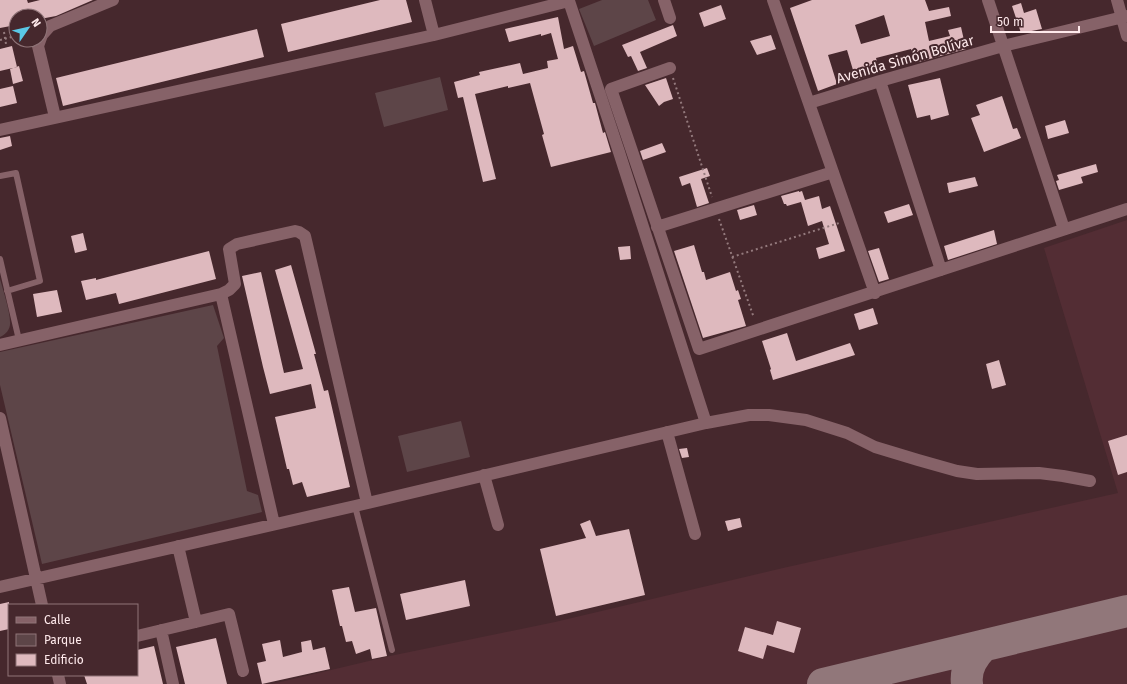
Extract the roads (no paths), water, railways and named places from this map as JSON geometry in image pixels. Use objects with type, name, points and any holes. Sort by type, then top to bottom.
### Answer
[{"type":"street","points":[[55,117],[38,46],[42,35],[50,26],[113,0]]},
{"type":"street","points":[[425,0],[434,35]]},
{"type":"street","points":[[664,0],[670,18]]},
{"type":"street","points":[[773,0],[874,293]]},
{"type":"street","points":[[988,0],[1064,229]]},
{"type":"street","points":[[1117,0],[1125,17],[1127,36]]},
{"type":"street","points":[[0,130],[434,35],[569,1],[706,423]]},
{"type":"street","name":"Avenida Simón Bolívar","points":[[809,103],[1003,46],[1125,17]]},
{"type":"street","points":[[670,68],[611,89],[699,349],[1127,209]]},
{"type":"street","points":[[880,81],[941,270]]},
{"type":"street","points":[[657,227],[833,172]]},
{"type":"street","points":[[0,345],[221,294],[229,290],[235,284],[229,249],[237,244],[295,231],[300,232],[305,236],[368,503]]},
{"type":"street","points":[[221,294],[274,524]]},
{"type":"street","points":[[0,587],[368,503],[706,423],[749,415],[769,415],[806,420],[847,433],[875,447],[957,471],[977,474],[1039,473],[1063,476],[1090,482]]},
{"type":"street","points":[[0,418],[42,604]]},
{"type":"street","points":[[667,432],[695,534]]},
{"type":"street","points":[[484,475],[498,525]]},
{"type":"street","points":[[178,546],[196,622]]},
{"type":"street","points":[[138,636],[229,614],[243,671]]},
{"type":"street","points":[[161,630],[174,684]]},
{"type":"lane","points":[[0,176],[16,174],[40,281],[7,291]]},
{"type":"lane","points":[[0,259],[19,340]]},
{"type":"lane","points":[[355,506],[392,650]]}]
